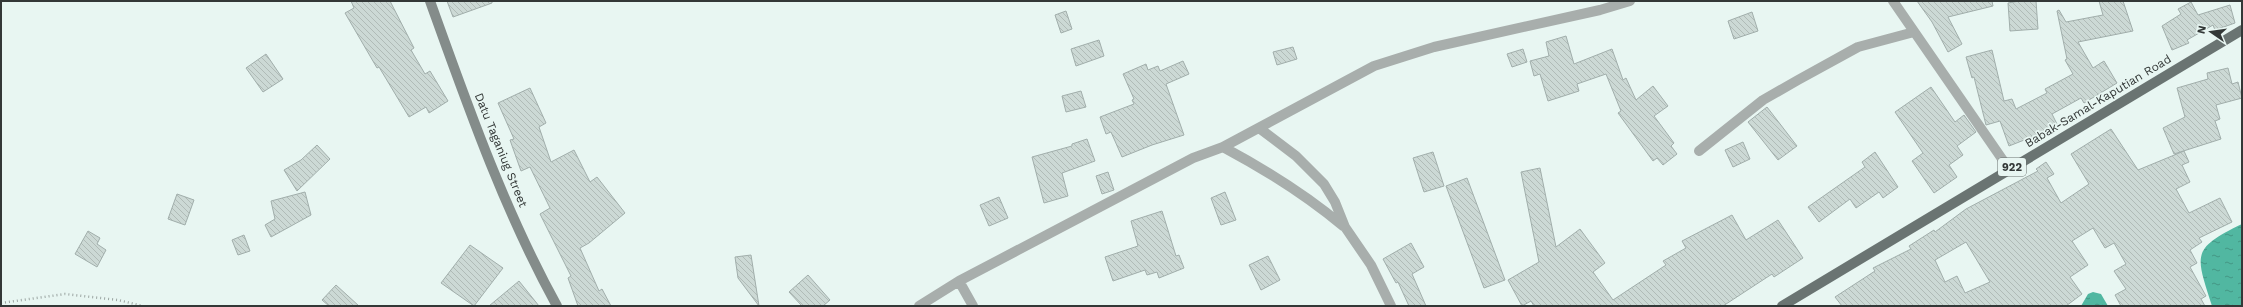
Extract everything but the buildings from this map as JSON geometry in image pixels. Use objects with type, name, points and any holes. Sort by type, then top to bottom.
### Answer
[{"type":"main road","name":"Datu Taganiug Street","points":[[430,1],[516,222],[538,272],[557,306]]},
{"type":"main road","name":"Babak-Samal-Kaputian Road","points":[[1782,306],[2242,30]]},
{"type":"street","points":[[919,306],[959,281],[1194,158],[1223,146],[1259,128],[1374,66],[1434,47],[1600,10],[1630,1]]},
{"type":"street","points":[[1893,1],[2009,169]]},
{"type":"street","points":[[1699,151],[1762,100],[1798,80],[1858,47],[1914,32]]},
{"type":"street","points":[[1259,128],[1296,156],[1324,184],[1335,202],[1345,228],[1371,265],[1390,306]]},
{"type":"street","points":[[1223,146],[1252,162],[1312,201],[1345,228]]},
{"type":"street","points":[[959,281],[973,306]]},
{"type":"path","points":[[1,303],[66,294],[118,300],[143,306]]},
{"type":"water","points":[[2242,224],[2242,306],[2212,306],[2203,275],[2201,264],[2202,255],[2205,247],[2213,240]]},
{"type":"water","points":[[2093,292],[2101,294],[2108,306],[2081,306],[2088,294]]}]
